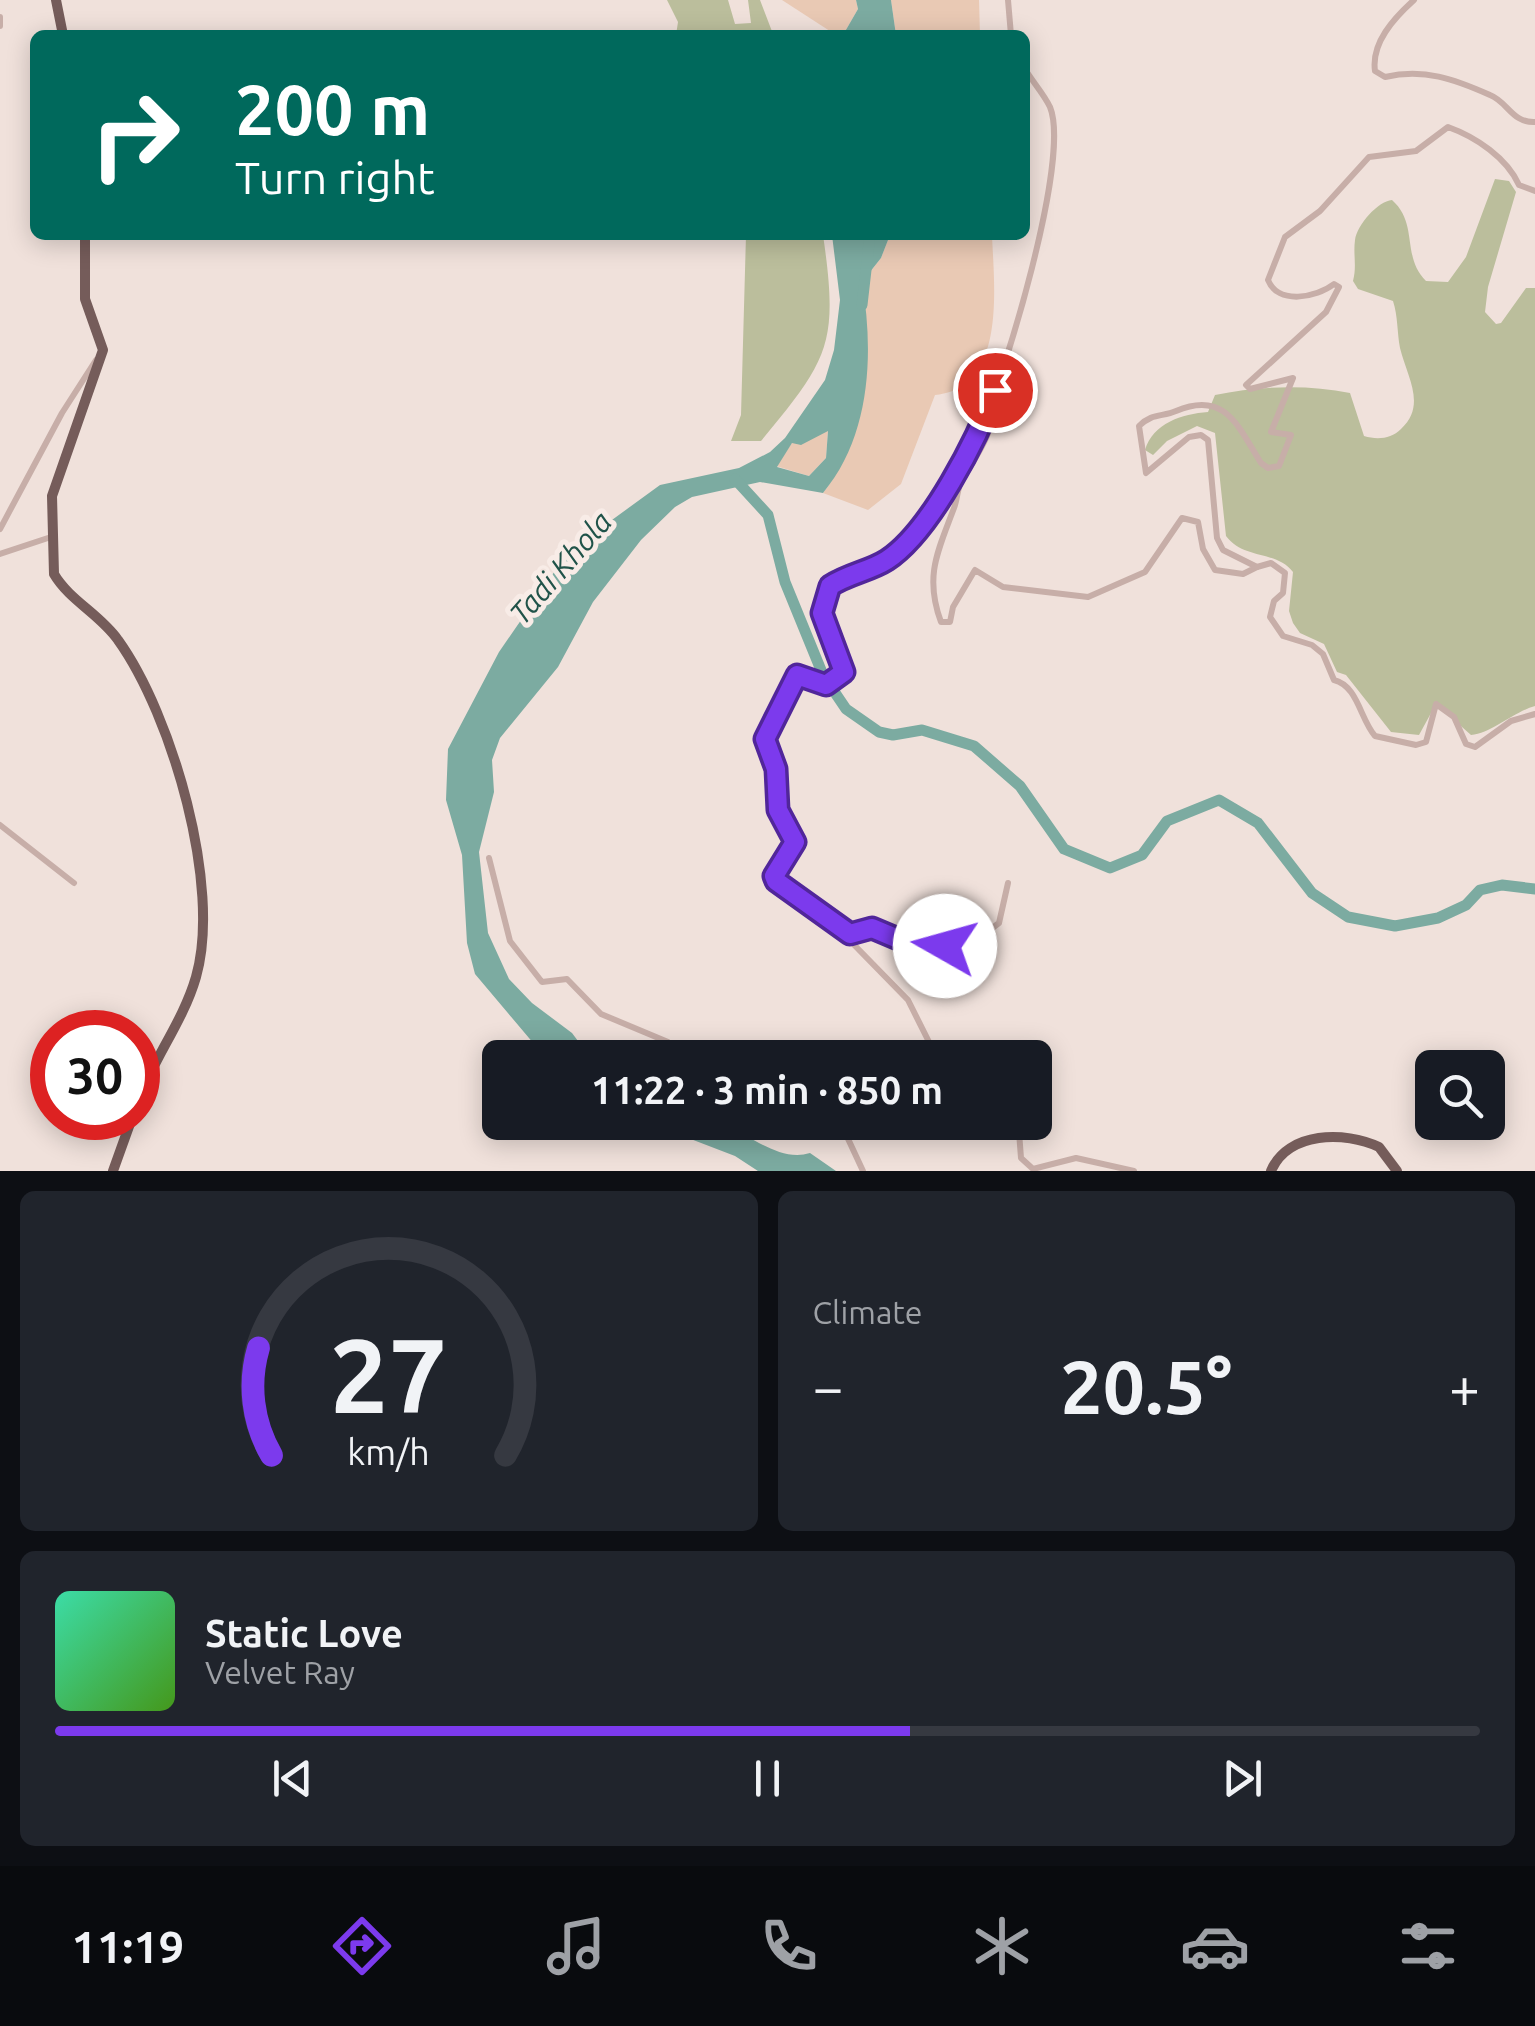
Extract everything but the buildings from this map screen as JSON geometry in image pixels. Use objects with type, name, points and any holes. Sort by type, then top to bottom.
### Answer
[{"type":"main road","points":[[56,0],[62,30]]},
{"type":"main road","points":[[85,240],[85,299],[103,350],[52,496],[51,537],[58,581],[120,642],[151,703],[188,804],[200,873],[204,936],[196,978],[160,1055]]},
{"type":"main road","points":[[1271,1171],[1283,1153],[1296,1144],[1333,1137],[1380,1147],[1397,1171]]},
{"type":"main road","points":[[114,1171],[125,1140]]},
{"type":"street","points":[[1008,0],[1011,30]]},
{"type":"street","points":[[1414,0],[1396,16],[1380,41],[1375,71],[1385,77],[1412,71],[1450,77],[1468,89],[1493,95],[1517,119],[1535,122]]},
{"type":"street","points":[[1008,883],[999,923],[975,941],[945,946],[910,944],[872,928],[850,934],[776,881],[774,876],[795,842],[778,810],[776,769],[765,739],[797,675],[826,685],[844,672],[822,613],[830,586],[884,562],[913,535],[945,493],[977,436],[1014,342],[1040,236],[1054,147],[1050,108],[1030,77]]},
{"type":"street","points":[[1257,567],[1223,550],[1218,538],[1208,440],[1201,435],[1189,437],[1146,473],[1139,426],[1148,417],[1182,407],[1200,403],[1216,406],[1233,418],[1261,463],[1268,468],[1279,466],[1291,436],[1270,432],[1294,385],[1293,378],[1250,389],[1246,385],[1326,312],[1338,287],[1334,284],[1307,297],[1282,294],[1273,290],[1268,280],[1285,238],[1320,211],[1369,157],[1416,151],[1448,127],[1471,135],[1488,152],[1509,162],[1519,185],[1535,192]]},
{"type":"street","points":[[0,529],[62,412],[103,350]]},
{"type":"street","points":[[995,390],[992,424],[981,455],[960,482],[933,572],[930,594],[940,622],[950,622],[953,607],[975,570],[1003,587],[1071,598],[1134,579],[1145,572],[1182,518],[1198,522],[1203,549],[1216,570],[1243,574],[1272,563],[1285,573],[1284,593],[1274,601],[1270,617],[1274,627],[1323,654],[1334,680],[1343,682],[1356,699],[1375,736],[1416,745],[1426,742],[1436,704],[1454,717],[1466,744],[1475,747],[1511,721],[1535,714]]},
{"type":"street","points":[[0,554],[51,537]]},
{"type":"street","points":[[0,825],[74,883]]},
{"type":"street","points":[[489,858],[510,941],[542,982],[567,979],[601,1014],[663,1040]]},
{"type":"street","points":[[828,920],[918,1013],[929,1040]]},
{"type":"street","points":[[848,1140],[863,1171]]},
{"type":"street","points":[[1020,1140],[1022,1158],[1033,1169],[1076,1158],[1134,1171]]},
{"type":"green space","points":[[667,0],[728,0],[735,24],[751,23],[748,0],[760,0],[771,30],[677,30],[678,22]]},
{"type":"green space","points":[[1495,179],[1509,181],[1516,192],[1488,287],[1485,312],[1496,324],[1501,323],[1526,288],[1535,288],[1535,706],[1471,735],[1436,704],[1419,735],[1391,732],[1346,675],[1337,672],[1324,644],[1300,633],[1293,623],[1289,611],[1293,572],[1278,560],[1242,549],[1226,536],[1215,433],[1197,426],[1167,441],[1153,455],[1145,450],[1155,433],[1170,422],[1208,412],[1215,395],[1265,388],[1317,388],[1350,393],[1364,436],[1384,438],[1397,432],[1413,410],[1413,390],[1400,348],[1393,301],[1358,289],[1353,281],[1357,234],[1375,209],[1392,200],[1405,219],[1418,271],[1426,281],[1448,282],[1466,257]]},
{"type":"green space","points":[[746,240],[824,240],[830,302],[824,348],[815,369],[761,441],[731,441],[741,415]]},
{"type":"sand","points":[[782,0],[856,0],[858,9],[846,30],[828,30]]},
{"type":"sand","points":[[891,0],[979,0],[980,30],[895,30]]},
{"type":"sand","points":[[888,240],[992,240],[994,307],[985,355],[975,374],[958,388],[935,395],[901,484],[868,510],[823,493],[837,473],[856,421],[865,362],[862,282],[881,258]]},
{"type":"sand","points":[[828,430],[826,458],[809,476],[776,466],[792,443]]},
{"type":"water","points":[[856,0],[891,0],[895,30],[846,30],[858,9]]},
{"type":"water","points":[[833,240],[888,240],[881,258],[862,282],[868,364],[860,420],[839,470],[823,493],[760,482],[692,497],[675,507],[641,540],[593,602],[558,667],[500,738],[492,760],[494,792],[479,852],[488,933],[509,979],[577,1040],[531,1040],[475,974],[467,943],[462,855],[446,800],[448,749],[499,652],[568,552],[660,485],[739,468],[770,452],[785,438],[825,380],[834,350],[840,300]],"holes":[[[828,431],[826,458],[809,476],[777,467],[792,443],[801,445]]]},
{"type":"water","points":[[693,1140],[753,1140],[789,1154],[810,1153],[836,1171],[758,1171],[735,1156]]},
{"type":"waterway","name":"Tadi Khola","points":[[862,305],[869,240]]},
{"type":"waterway","points":[[735,479],[768,515],[785,582],[823,675],[846,709],[879,732],[893,735],[922,730],[974,746],[1020,786],[1064,849],[1110,868],[1142,855],[1167,821],[1219,800],[1258,823],[1312,893],[1348,917],[1395,926],[1438,918],[1466,905],[1480,890],[1502,885],[1535,889]]},
{"type":"route","points":[[945,946],[910,944],[872,928],[850,934],[776,881],[774,876],[793,852],[795,842],[778,810],[776,769],[765,739],[797,675],[803,674],[818,686],[832,682],[844,672],[834,636],[822,613],[830,586],[856,571],[884,562],[913,535],[945,493],[977,436],[995,390]]}]
